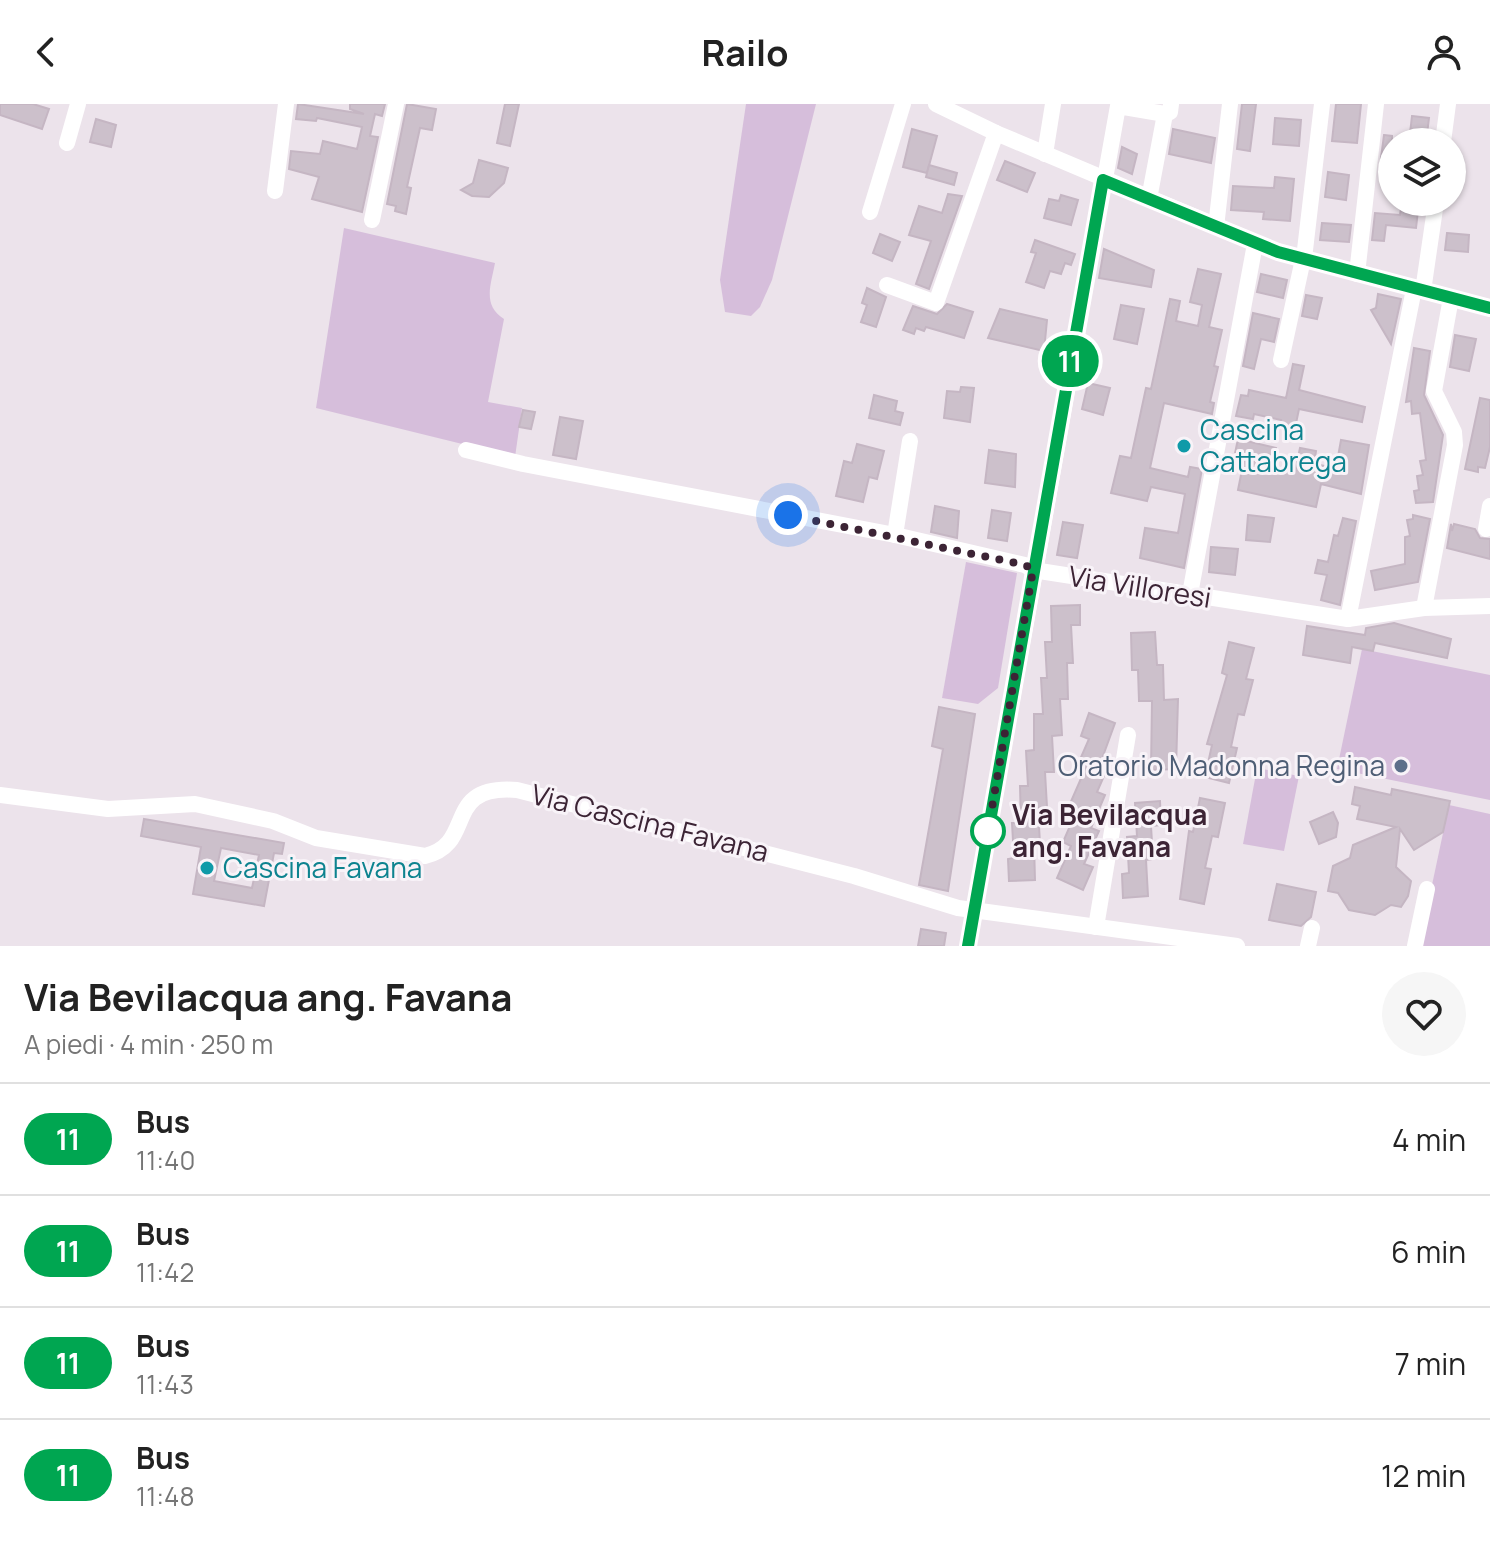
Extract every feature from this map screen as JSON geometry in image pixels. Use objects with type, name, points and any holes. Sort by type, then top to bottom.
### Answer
[{"type":"street","points":[[67,143],[78,104]]},
{"type":"street","points":[[275,191],[286,104]]},
{"type":"street","points":[[372,220],[396,104]]},
{"type":"street","points":[[870,212],[903,104]]},
{"type":"street","points":[[936,104],[1103,180],[1255,244],[1301,260],[1490,308]]},
{"type":"street","points":[[1045,154],[1053,104]]},
{"type":"street","points":[[1216,227],[1230,104]]},
{"type":"street","points":[[1281,360],[1301,260],[1322,104]]},
{"type":"street","points":[[1357,274],[1376,104]]},
{"type":"street","points":[[1445,128],[1448,104]]},
{"type":"street","points":[[968,946],[1118,106],[1168,109],[1149,199]]},
{"type":"street","points":[[887,285],[936,303],[996,133]]},
{"type":"street","points":[[1348,619],[1433,216]]},
{"type":"street","points":[[1190,594],[1255,244]]},
{"type":"street","points":[[1424,608],[1455,445],[1454,432],[1434,391],[1451,298]]},
{"type":"street","points":[[895,535],[910,441]]},
{"type":"street","name":"Via Villoresi","points":[[466,450],[523,464],[895,535],[1025,565],[1033,570],[1348,619],[1424,608],[1490,606]]},
{"type":"street","points":[[1486,529],[1490,506]]},
{"type":"street","points":[[1096,927],[1128,735]]},
{"type":"street","name":"Via Cascina Favana","points":[[0,795],[108,809],[195,804],[273,821],[316,838],[425,856],[440,853],[448,845],[474,796],[487,790],[517,790],[854,876],[958,908],[1237,946]]},
{"type":"street","points":[[1415,946],[1427,889]]},
{"type":"street","points":[[1308,946],[1312,928]]},
{"type":"shaded area","points":[[746,104],[816,104],[772,280],[760,307],[751,316],[725,312],[720,280]]},
{"type":"shaded area","points":[[344,228],[495,263],[490,301],[504,319],[488,402],[522,408],[515,457],[316,408]]},
{"type":"shaded area","points":[[966,562],[1017,573],[998,688],[978,704],[942,698]]},
{"type":"shaded area","points":[[1362,649],[1490,675],[1490,800],[1337,769]]},
{"type":"shaded area","points":[[1257,768],[1299,776],[1284,851],[1243,844]]},
{"type":"shaded area","points":[[1449,805],[1490,814],[1490,946],[1419,946]]},
{"type":"building","points":[[0,104],[33,104],[49,109],[42,129],[0,115]]},
{"type":"building","points":[[298,104],[364,114],[350,109],[350,104],[385,104],[382,116],[375,114],[370,136],[378,137],[362,212],[312,199],[319,177],[289,169],[291,151],[320,154],[323,141],[357,149],[362,127],[317,118],[316,121],[296,119]]},
{"type":"building","points":[[407,104],[436,109],[432,130],[420,128],[407,187],[411,188],[406,214],[395,211],[396,206],[387,204]]},
{"type":"building","points":[[505,104],[519,104],[510,146],[497,143]]},
{"type":"building","points":[[1242,104],[1256,104],[1250,151],[1237,149]]},
{"type":"building","points":[[1336,104],[1361,104],[1357,143],[1332,141]]},
{"type":"building","points":[[1412,116],[1429,118],[1428,128],[1411,128]]},
{"type":"building","points":[[1275,118],[1301,120],[1299,146],[1273,144]]},
{"type":"building","points":[[96,119],[116,125],[111,147],[90,142]]},
{"type":"building","points":[[912,129],[937,136],[927,173],[903,167]]},
{"type":"building","points":[[1173,129],[1215,138],[1211,163],[1169,154]]},
{"type":"building","points":[[1122,147],[1137,154],[1132,174],[1118,168]]},
{"type":"building","points":[[479,160],[508,168],[504,183],[489,197],[472,196],[461,190],[473,183]]},
{"type":"building","points":[[1005,161],[1035,173],[1027,192],[997,180]]},
{"type":"building","points":[[929,165],[957,173],[954,185],[926,177]]},
{"type":"building","points":[[1328,172],[1349,175],[1346,200],[1325,197]]},
{"type":"building","points":[[1275,177],[1294,179],[1290,221],[1263,219],[1264,212],[1231,210],[1233,186],[1274,188]]},
{"type":"building","points":[[948,194],[962,196],[929,289],[916,284],[931,241],[909,235],[919,206],[942,213]]},
{"type":"building","points":[[1061,195],[1078,200],[1071,225],[1044,218],[1049,199],[1059,201]]},
{"type":"building","points":[[1375,213],[1378,216],[1417,216],[1416,228],[1386,225],[1384,241],[1372,240]]},
{"type":"building","points":[[1322,223],[1351,225],[1349,242],[1320,240]]},
{"type":"building","points":[[1447,233],[1469,235],[1468,252],[1445,250]]},
{"type":"building","points":[[880,234],[900,242],[892,261],[873,253]]},
{"type":"building","points":[[1035,240],[1075,254],[1071,265],[1065,263],[1061,274],[1050,271],[1044,288],[1026,282],[1036,253],[1031,252]]},
{"type":"building","points":[[1104,249],[1154,270],[1151,287],[1099,278]]},
{"type":"building","points":[[1198,269],[1221,274],[1209,327],[1222,330],[1214,366],[1218,367],[1210,402],[1214,403],[1212,414],[1164,403],[1150,468],[1188,477],[1190,467],[1202,469],[1184,568],[1140,558],[1145,528],[1178,533],[1185,494],[1151,487],[1147,501],[1111,493],[1120,456],[1131,458],[1146,388],[1151,389],[1170,299],[1180,301],[1176,321],[1198,326],[1202,305],[1190,302]]},
{"type":"building","points":[[1261,274],[1287,280],[1283,298],[1257,292]]},
{"type":"building","points":[[867,288],[886,297],[876,327],[861,322],[867,305],[862,303]]},
{"type":"building","points":[[1378,294],[1401,299],[1391,344],[1371,310],[1376,308]]},
{"type":"building","points":[[1306,295],[1322,298],[1317,319],[1302,316]]},
{"type":"building","points":[[947,304],[973,312],[964,338],[926,327],[924,331],[916,328],[914,334],[903,330],[913,306],[937,314]]},
{"type":"building","points":[[1121,305],[1144,309],[1137,344],[1114,339]]},
{"type":"building","points":[[1000,309],[1047,320],[1044,351],[988,338]]},
{"type":"building","points":[[1253,313],[1279,319],[1274,342],[1261,339],[1254,369],[1243,366]]},
{"type":"building","points":[[1455,335],[1476,339],[1469,371],[1450,367]]},
{"type":"building","points":[[1414,348],[1430,351],[1424,395],[1443,435],[1433,502],[1416,503],[1414,491],[1419,490],[1417,476],[1423,475],[1420,461],[1426,460],[1420,413],[1412,414],[1411,401],[1406,402]]},
{"type":"building","points":[[1293,364],[1304,366],[1299,390],[1365,407],[1362,422],[1299,409],[1295,428],[1280,425],[1281,420],[1254,414],[1253,419],[1236,416],[1241,395],[1248,396],[1249,390],[1286,398]]},
{"type":"building","points":[[1088,383],[1110,388],[1103,415],[1082,409]]},
{"type":"building","points":[[961,387],[974,388],[970,422],[944,418],[947,391],[960,392]]},
{"type":"building","points":[[874,395],[897,401],[895,411],[903,413],[900,425],[869,418]]},
{"type":"building","points":[[1480,398],[1490,400],[1490,447],[1485,468],[1478,467],[1478,472],[1465,469]]},
{"type":"building","points":[[523,410],[535,412],[531,429],[519,427]]},
{"type":"building","points":[[560,417],[583,421],[576,459],[553,455]]},
{"type":"building","points":[[1238,439],[1276,448],[1272,467],[1295,472],[1300,448],[1316,451],[1314,464],[1336,468],[1341,440],[1369,445],[1361,494],[1321,484],[1316,507],[1238,490],[1244,460],[1234,458]]},
{"type":"building","points":[[857,444],[884,451],[877,479],[869,477],[863,502],[836,496],[844,461],[852,463]]},
{"type":"building","points":[[989,450],[1016,454],[1015,487],[985,483]]},
{"type":"building","points":[[935,506],[959,511],[957,538],[931,532]]},
{"type":"building","points":[[992,510],[1011,513],[1007,541],[988,538]]},
{"type":"building","points":[[1248,515],[1274,518],[1270,542],[1246,540]]},
{"type":"building","points":[[1413,515],[1430,519],[1418,582],[1375,590],[1371,571],[1405,564],[1405,537],[1410,536],[1407,520],[1413,519]]},
{"type":"building","points":[[1343,518],[1356,521],[1340,605],[1321,600],[1327,575],[1315,573],[1318,560],[1328,562],[1334,535],[1338,536]]},
{"type":"building","points":[[1063,522],[1083,525],[1077,558],[1057,555]]},
{"type":"building","points":[[1451,524],[1452,531],[1454,524],[1475,529],[1480,538],[1490,539],[1490,559],[1447,548]]},
{"type":"building","points":[[1211,547],[1238,549],[1235,575],[1209,572]]},
{"type":"building","points":[[1080,605],[1080,625],[1071,625],[1073,663],[1067,663],[1068,699],[1060,699],[1062,735],[1052,736],[1054,772],[1045,772],[1047,807],[1038,808],[1040,844],[1034,844],[1035,880],[1009,881],[1008,859],[1014,858],[1012,823],[1021,823],[1020,786],[1028,786],[1026,751],[1034,750],[1034,714],[1043,714],[1041,678],[1047,678],[1045,642],[1052,642],[1051,606]]},
{"type":"building","points":[[1394,623],[1451,639],[1447,658],[1375,643],[1373,651],[1352,647],[1350,663],[1303,655],[1307,626],[1365,635],[1366,628]]},
{"type":"building","points":[[1155,632],[1157,665],[1163,665],[1164,700],[1178,699],[1176,769],[1151,770],[1152,701],[1139,701],[1138,670],[1132,670],[1131,633]]},
{"type":"building","points":[[1229,642],[1254,648],[1246,679],[1253,680],[1244,715],[1238,714],[1231,747],[1237,748],[1229,783],[1205,777],[1212,745],[1207,744],[1227,675],[1222,673]]},
{"type":"building","points":[[939,707],[975,714],[948,891],[919,885],[943,749],[932,746]]},
{"type":"building","points":[[1089,713],[1115,723],[1103,756],[1111,760],[1097,792],[1105,795],[1091,828],[1099,831],[1084,864],[1093,867],[1083,890],[1057,878],[1071,846],[1063,842],[1077,810],[1069,806],[1083,774],[1075,771],[1089,739],[1081,736]]},
{"type":"building","points":[[1355,787],[1391,795],[1392,789],[1450,801],[1443,832],[1414,850],[1400,829],[1396,867],[1411,881],[1408,896],[1401,907],[1391,905],[1375,915],[1349,910],[1338,893],[1328,891],[1333,866],[1350,858],[1353,845],[1396,827],[1357,819],[1360,806],[1352,804]]},
{"type":"building","points":[[1200,798],[1225,803],[1218,837],[1212,836],[1205,868],[1211,869],[1204,904],[1180,899],[1189,831],[1193,832]]},
{"type":"building","points":[[1160,801],[1161,825],[1151,826],[1153,859],[1146,860],[1148,896],[1123,898],[1122,874],[1129,873],[1127,837],[1137,836],[1135,803]]},
{"type":"building","points":[[1333,812],[1338,823],[1336,837],[1319,844],[1310,822]]},
{"type":"building","name":"Cascina Favana","points":[[144,819],[284,843],[282,854],[274,853],[264,906],[193,894],[201,847],[141,836]],"holes":[[[221,848],[259,855],[252,888],[214,881]]]},
{"type":"building","points":[[1277,884],[1316,892],[1311,917],[1301,926],[1269,920]]},
{"type":"building","points":[[921,929],[946,933],[944,946],[918,946]]},
{"type":"bus line","name":"11","points":[[968,946],[1103,180],[1278,252],[1490,308]]},
{"type":"place","name":"Cascina Cattabrega","points":[[1184,446]]},
{"type":"place","name":"Oratorio Madonna Regina","points":[[1401,766]]},
{"type":"place","name":"Via Bevilacqua ang. Favana","points":[[988,831]]},
{"type":"place","name":"Cascina Favana","points":[[207,868]]},
{"type":"route","points":[[788,515],[964,550],[1025,565],[1033,570],[988,831]]}]
